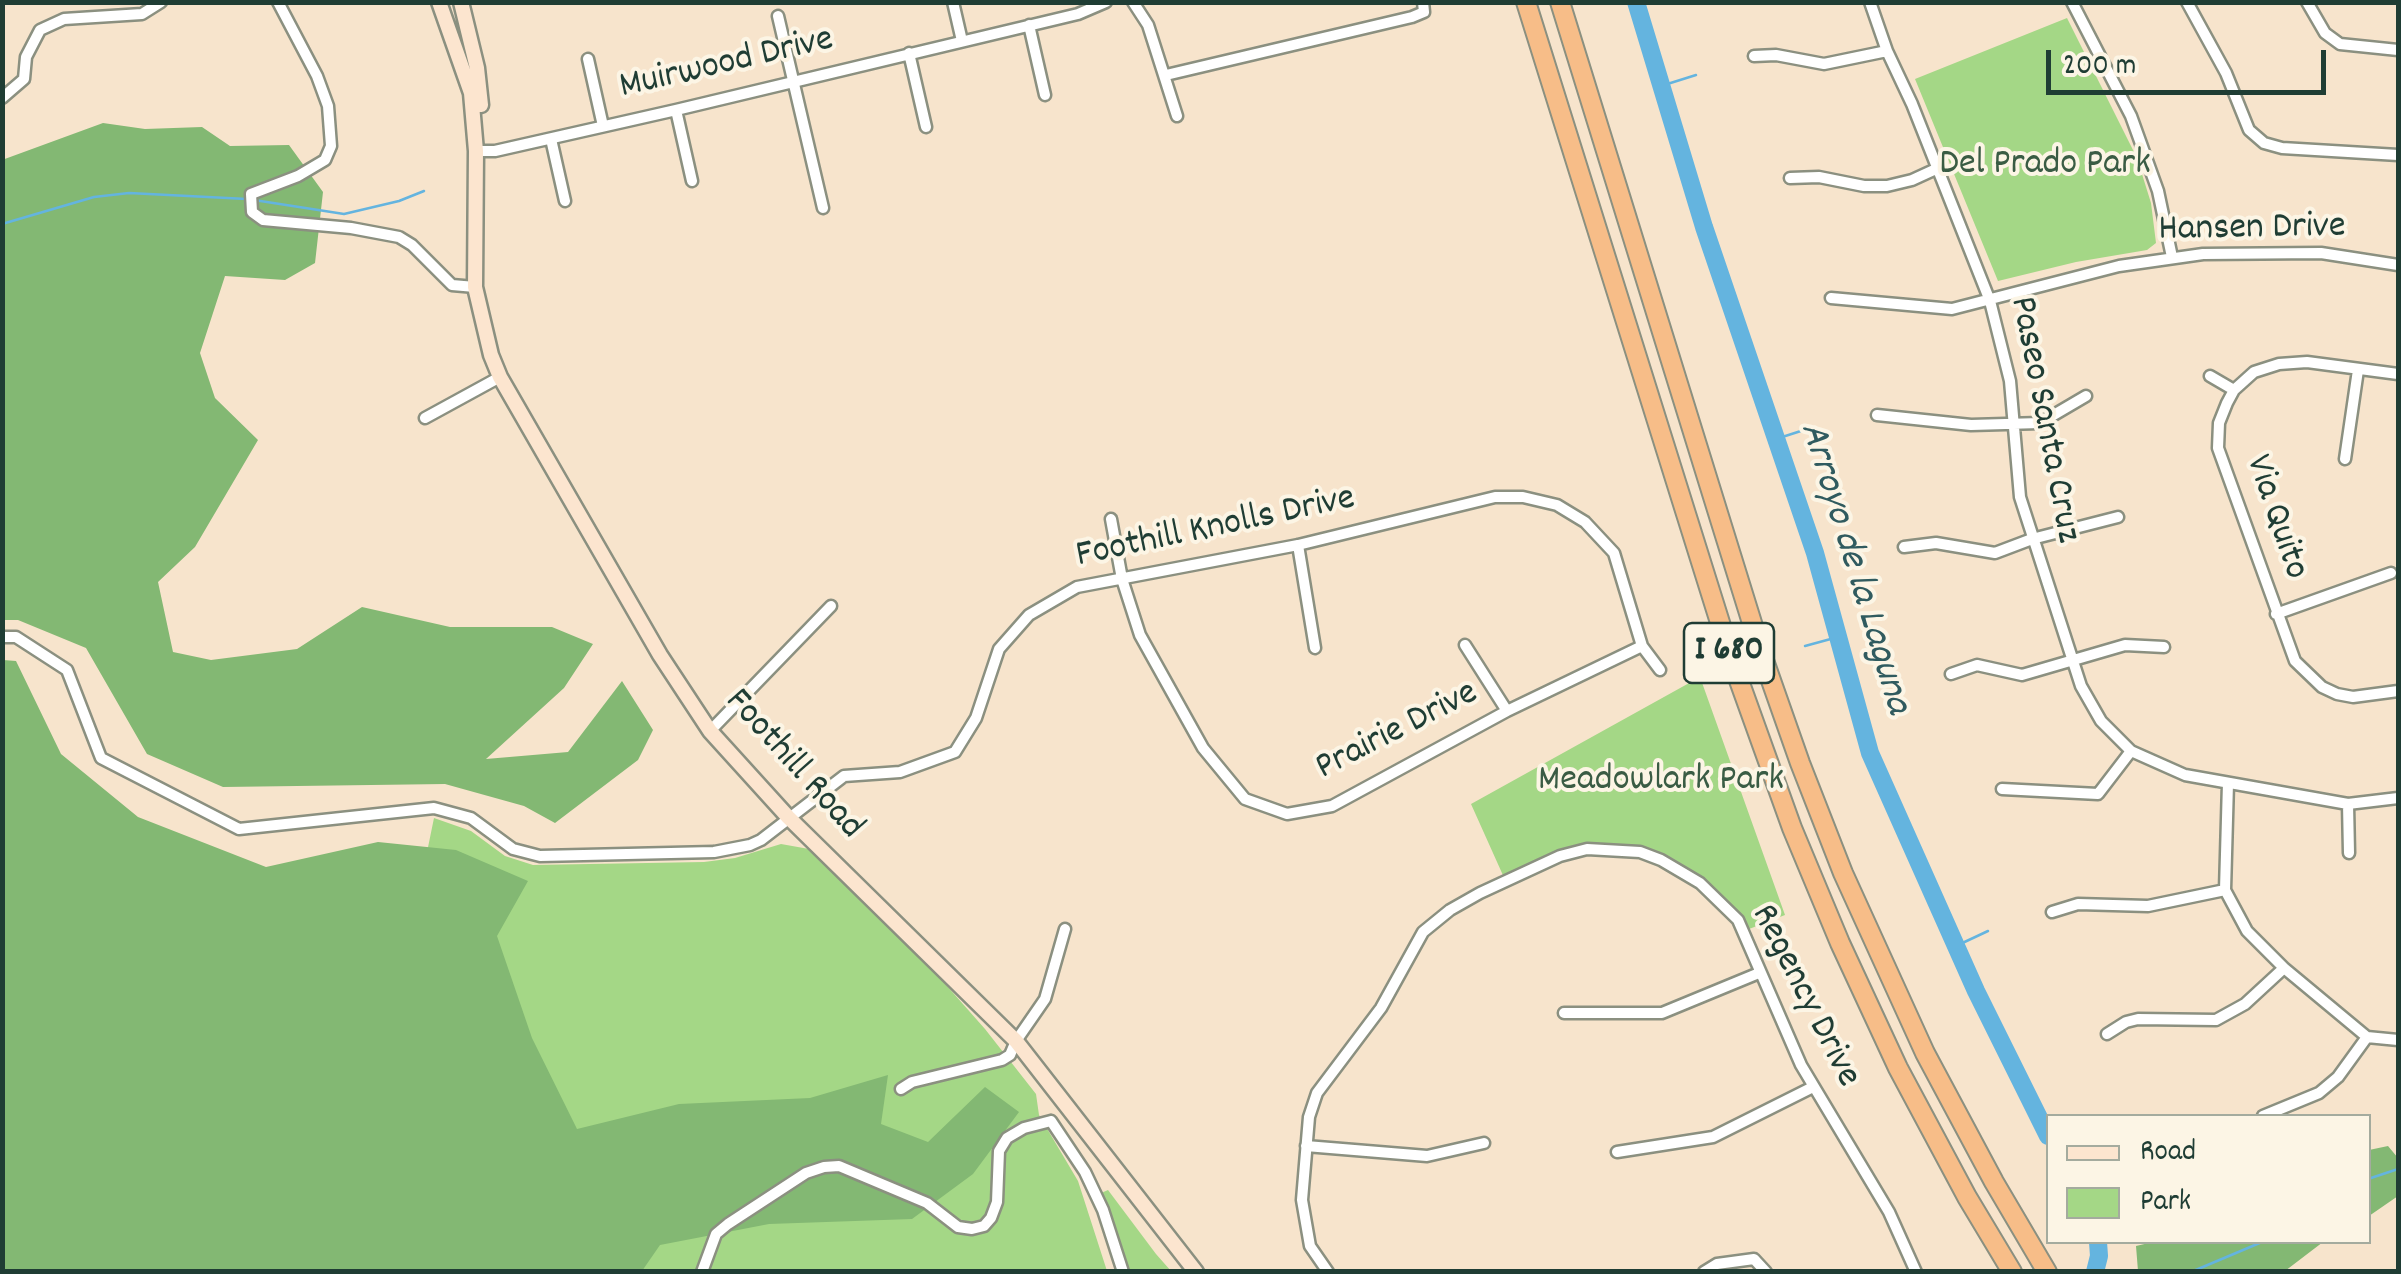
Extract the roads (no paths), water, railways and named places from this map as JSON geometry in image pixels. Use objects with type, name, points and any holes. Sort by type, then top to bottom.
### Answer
[{"type":"highway","name":"I 680","points":[[1526,2],[1732,661],[1792,828],[1898,1068],[2012,1272]]},
{"type":"highway","name":"I 680","points":[[1560,2],[1756,634],[1800,762],[1904,1008],[1958,1118],[2042,1264]]},
{"type":"main road","name":"Foothill Road","points":[[439,2],[471,93],[481,152],[475,287],[491,355],[660,655],[710,731],[788,817],[1016,1040],[1196,1272]]},
{"type":"main road","name":"Foothill Road","points":[[461,2],[476,68],[484,306],[500,377]]},
{"type":"main road","name":"Foothill Road","points":[[1100,1152],[1121,1190],[1184,1272]]},
{"type":"street","points":[[2,98],[24,78],[26,56],[40,30],[64,19],[142,14],[161,2]]},
{"type":"street","points":[[278,2],[318,76],[328,106],[331,146],[324,160],[298,176],[252,194],[252,212],[263,220],[384,232],[399,237],[452,285],[475,287]]},
{"type":"street","points":[[953,2],[962,40]]},
{"type":"street","name":"Muirwood Drive","points":[[481,152],[676,110],[1093,9],[1106,2]]},
{"type":"street","points":[[1133,2],[1148,26],[1177,116]]},
{"type":"street","points":[[1166,75],[1412,17],[1424,12],[1423,2]]},
{"type":"street","name":"Paseo Santa Cruz","points":[[1870,2],[1990,300],[2010,381],[2020,497],[2081,686],[2101,721],[2131,752],[2185,776],[2348,804],[2398,798]]},
{"type":"street","points":[[2072,2],[2132,116],[2158,190],[2172,257]]},
{"type":"street","points":[[2187,2],[2226,72],[2250,130],[2264,143],[2282,148],[2398,155]]},
{"type":"street","points":[[2308,2],[2325,33],[2340,44],[2398,50]]},
{"type":"street","points":[[778,16],[823,208]]},
{"type":"street","points":[[1028,25],[1046,94]]},
{"type":"street","points":[[1754,56],[1776,55],[1824,64],[1887,51]]},
{"type":"street","points":[[910,53],[926,127]]},
{"type":"street","points":[[588,60],[603,126]]},
{"type":"street","points":[[676,110],[692,181]]},
{"type":"street","points":[[551,138],[565,201]]},
{"type":"street","points":[[1790,178],[1819,177],[1864,186],[1887,186],[1936,168]]},
{"type":"street","name":"Hansen Drive","points":[[1831,298],[1952,309],[2064,279],[2172,257],[2321,253],[2398,265]]},
{"type":"street","points":[[2210,376],[2234,390],[2254,372],[2279,364],[2307,362],[2398,374]]},
{"type":"street","points":[[2345,458],[2358,370]]},
{"type":"street","points":[[425,418],[500,377]]},
{"type":"street","name":"Via Quito","points":[[2234,390],[2220,423],[2218,448],[2295,661],[2337,694],[2353,697],[2398,690]]},
{"type":"street","points":[[1877,416],[1971,426],[2013,425],[2048,420],[2086,396]]},
{"type":"street","name":"Foothill Knolls Drive","points":[[2,638],[16,636],[67,670],[101,758],[238,829],[434,808],[470,818],[513,848],[540,856],[714,852],[761,840],[844,776],[900,772],[956,752],[976,718],[999,648],[1029,615],[1077,587],[1298,545],[1496,497],[1523,496],[1556,505],[1584,522],[1614,553],[1642,646],[1660,670]]},
{"type":"street","points":[[1904,547],[1936,543],[1995,553],[2032,539],[2118,517]]},
{"type":"street","name":"Prairie Drive","points":[[1110,519],[1122,578],[1140,635],[1203,748],[1245,799],[1287,814],[1332,806],[1506,712],[1642,646]]},
{"type":"street","points":[[1298,545],[1315,648]]},
{"type":"street","points":[[2276,614],[2391,573]]},
{"type":"street","points":[[710,731],[832,606]]},
{"type":"street","points":[[1951,674],[1977,664],[2022,675],[2124,645],[2164,646]]},
{"type":"street","points":[[1465,646],[1506,712]]},
{"type":"street","points":[[2002,789],[2098,794],[2131,752]]},
{"type":"street","points":[[2228,782],[2225,890],[2248,932],[2366,1037],[2398,1040]]},
{"type":"street","points":[[2348,804],[2349,853]]},
{"type":"street","name":"Regency Drive","points":[[1328,1272],[1310,1246],[1302,1200],[1309,1117],[1317,1093],[1381,1008],[1424,932],[1450,910],[1480,893],[1560,856],[1587,849],[1640,852],[1661,860],[1700,883],[1738,920],[1812,1087],[1889,1212],[1916,1272]]},
{"type":"street","points":[[2052,912],[2078,904],[2148,906],[2225,890]]},
{"type":"street","points":[[902,1089],[912,1082],[1010,1055],[1045,999],[1064,930]]},
{"type":"street","points":[[2107,1034],[2126,1022],[2138,1020],[2216,1020],[2246,1004],[2284,968]]},
{"type":"street","points":[[1564,1013],[1662,1012],[1759,973]]},
{"type":"street","points":[[2268,1114],[2319,1094],[2338,1078],[2366,1037]]},
{"type":"street","points":[[1617,1152],[1713,1137],[1812,1087]]},
{"type":"street","points":[[702,1272],[716,1234],[806,1173],[824,1167],[840,1166],[927,1203],[958,1227],[984,1226],[996,1202],[999,1151],[1007,1138],[1024,1128],[1051,1122],[1064,1100]]},
{"type":"street","points":[[1051,1122],[1085,1172],[1124,1272]]},
{"type":"street","points":[[1306,1146],[1427,1156],[1484,1143]]},
{"type":"street","points":[[1704,1272],[1718,1264],[1754,1259],[1766,1272]]},
{"type":"waterway","name":"Arroyo de la Laguna","points":[[1636,2],[1704,227],[1815,553],[1870,753],[1976,991],[2046,1132]]},
{"type":"waterway","points":[[1661,86],[1696,75]]},
{"type":"waterway","points":[[254,200],[344,214],[424,191]]},
{"type":"waterway","points":[[2,224],[94,197],[129,193],[247,199]]},
{"type":"waterway","points":[[1776,439],[1804,430]]},
{"type":"waterway","points":[[1805,646],[1838,637]]},
{"type":"waterway","points":[[1956,946],[1988,931]]},
{"type":"waterway","points":[[2371,1178],[2398,1169]]},
{"type":"waterway","name":"Arroyo de la Laguna","points":[[2095,1272],[2098,1244]]},
{"type":"waterway","points":[[2191,1272],[2257,1244]]},
{"type":"park label","name":"Del Prado Park","points":[[2045,167]]},
{"type":"park label","name":"Meadowlark Park","points":[[1661,783]]}]
